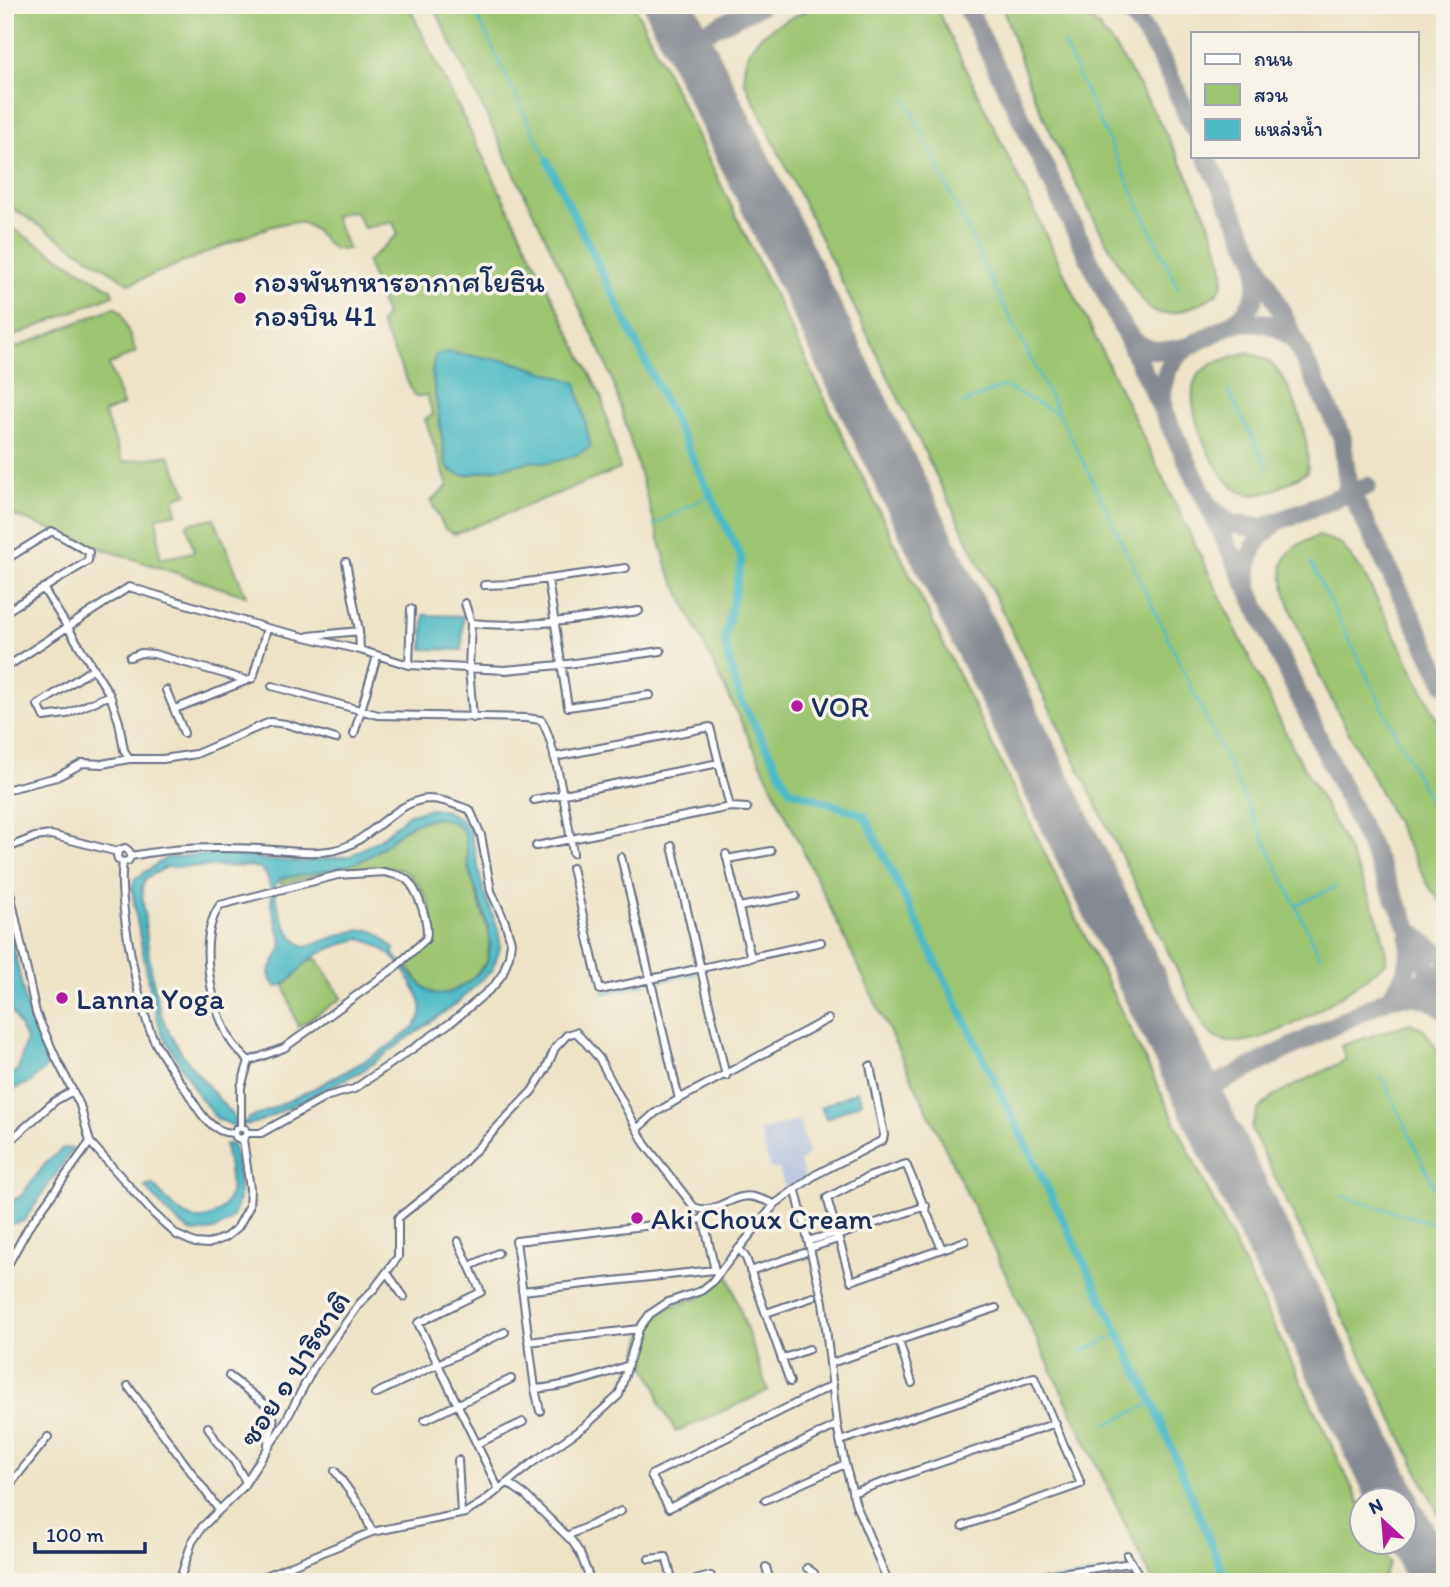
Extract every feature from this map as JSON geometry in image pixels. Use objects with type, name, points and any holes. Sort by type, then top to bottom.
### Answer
[{"type":"street","points":[[5,560],[52,531],[89,552],[88,561],[10,609]]},
{"type":"street","points":[[346,562],[359,631],[359,650]]},
{"type":"street","points":[[484,585],[548,580],[626,568]]},
{"type":"street","points":[[548,580],[568,707],[650,695]]},
{"type":"street","points":[[6,667],[129,587],[409,666],[505,670],[661,651]]},
{"type":"street","points":[[43,589],[110,695],[128,759]]},
{"type":"street","points":[[465,603],[471,623],[469,668],[473,718]]},
{"type":"street","points":[[409,666],[411,609]]},
{"type":"street","points":[[471,623],[502,626],[639,611]]},
{"type":"street","points":[[175,709],[253,678],[267,628]]},
{"type":"street","points":[[304,637],[359,631]]},
{"type":"street","points":[[130,657],[141,653],[154,654],[248,681]]},
{"type":"street","points":[[354,734],[377,656]]},
{"type":"street","points":[[94,668],[38,705],[44,718],[66,714],[110,695]]},
{"type":"street","points":[[272,686],[378,715],[541,720],[546,726],[554,757],[573,853]]},
{"type":"street","points":[[166,690],[184,733]]},
{"type":"street","points":[[5,790],[57,777],[83,763],[102,764],[128,759],[163,759],[196,754],[270,722],[286,724],[336,740]]},
{"type":"street","points":[[554,757],[710,727],[730,807]]},
{"type":"street","points":[[534,800],[719,763]]},
{"type":"street","points":[[123,862],[128,861],[131,856],[198,846],[313,852],[334,850],[355,843],[401,809],[428,799],[449,802],[470,810],[481,835],[491,891],[511,942],[503,973],[494,986],[453,1021],[354,1089],[328,1096],[261,1133],[238,1139],[235,1133]]},
{"type":"street","points":[[536,846],[730,807],[747,808]]},
{"type":"street","points":[[5,849],[35,837],[51,835],[118,852],[125,848],[131,856]]},
{"type":"street","points":[[672,846],[726,1076]]},
{"type":"street","points":[[751,958],[727,857],[771,851]]},
{"type":"street","points":[[118,852],[117,858],[123,862]]},
{"type":"street","points":[[621,857],[679,1099]]},
{"type":"street","points":[[123,862],[123,905],[143,1010],[154,1039],[202,1116],[220,1131],[235,1133]]},
{"type":"street","points":[[572,868],[600,990],[821,942]]},
{"type":"street","points":[[384,872],[405,878],[417,895],[428,927],[427,936],[393,969],[316,1026],[284,1048],[249,1061],[232,1043],[208,973],[212,916],[220,905],[338,875],[384,872]]},
{"type":"street","points":[[5,879],[36,1013],[80,1105],[90,1142],[153,1213],[177,1235],[195,1242],[208,1244],[226,1237],[238,1227],[249,1207],[245,1136],[241,1124],[241,1087],[249,1061]]},
{"type":"street","points":[[739,907],[796,896]]},
{"type":"street","points":[[637,1129],[655,1113],[679,1099],[828,1019]]},
{"type":"street","name":"ซอย ๑ ปาริชาติ","points":[[179,1582],[192,1542],[202,1527],[246,1482],[285,1422],[314,1367],[360,1303],[398,1257],[398,1218],[452,1175],[532,1091],[555,1048],[567,1035],[576,1032],[599,1058],[645,1144],[688,1202],[702,1210]]},
{"type":"street","points":[[251,1582],[372,1532],[461,1513],[483,1502],[585,1426],[619,1395],[639,1329],[650,1314],[668,1302],[701,1291],[775,1205],[815,1175],[883,1140],[884,1130],[870,1066]]},
{"type":"street","points":[[5,1145],[55,1101],[73,1091]]},
{"type":"street","points":[[235,1133],[241,1124]]},
{"type":"street","points":[[5,1270],[28,1228],[90,1142]]},
{"type":"street","points":[[942,1249],[906,1164],[868,1177],[827,1198],[851,1281],[965,1241]]},
{"type":"street","points":[[796,1191],[823,1301],[837,1424],[845,1464],[852,1493],[888,1582]]},
{"type":"street","points":[[716,1272],[702,1210],[716,1208],[743,1196],[775,1205]]},
{"type":"street","points":[[809,1244],[926,1206]]},
{"type":"street","points":[[540,1411],[528,1342],[516,1241],[704,1219]]},
{"type":"street","points":[[458,1241],[481,1292],[418,1323],[499,1490]]},
{"type":"street","points":[[739,1248],[766,1313],[790,1382]]},
{"type":"street","points":[[470,1266],[498,1253]]},
{"type":"street","points":[[750,1271],[804,1253]]},
{"type":"street","points":[[522,1291],[716,1272]]},
{"type":"street","points":[[387,1273],[404,1297]]},
{"type":"street","points":[[766,1313],[813,1297]]},
{"type":"street","points":[[831,1363],[996,1308]]},
{"type":"street","points":[[528,1342],[639,1329]]},
{"type":"street","points":[[375,1394],[505,1332]]},
{"type":"street","points":[[899,1341],[912,1383]]},
{"type":"street","points":[[782,1359],[809,1349]]},
{"type":"street","points":[[535,1389],[576,1384],[626,1366]]},
{"type":"street","points":[[229,1376],[269,1407],[274,1414],[275,1420],[267,1438],[268,1449]]},
{"type":"street","points":[[841,1441],[1034,1377],[1082,1485],[963,1525]]},
{"type":"street","points":[[425,1420],[511,1379]]},
{"type":"street","points":[[833,1385],[651,1475],[669,1508],[837,1424]]},
{"type":"street","points":[[128,1386],[219,1510]]},
{"type":"street","points":[[477,1444],[523,1422]]},
{"type":"street","points":[[852,1493],[1056,1423]]},
{"type":"street","points":[[208,1427],[246,1482]]},
{"type":"street","points":[[5,1491],[48,1437]]},
{"type":"street","points":[[458,1460],[461,1513]]},
{"type":"street","points":[[765,1500],[845,1464]]},
{"type":"street","points":[[335,1471],[363,1510],[372,1532]]},
{"type":"street","points":[[508,1483],[525,1495],[567,1536],[580,1553],[590,1582]]},
{"type":"street","points":[[567,1536],[621,1511]]},
{"type":"street","points":[[1126,1555],[1143,1582]]},
{"type":"street","points":[[649,1559],[666,1557],[673,1582]]},
{"type":"street","points":[[997,1582],[1131,1563]]},
{"type":"street","points":[[766,1567],[770,1582]]},
{"type":"street","points":[[807,1568],[814,1573],[816,1582]]},
{"type":"street","points":[[1074,1582],[1137,1573]]},
{"type":"street","points":[[688,1582],[710,1576]]},
{"type":"shaded area","points":[[799,1120],[809,1155],[800,1162],[806,1180],[787,1194],[779,1169],[770,1169],[760,1131]]},
{"type":"green space","points":[[5,5],[408,5],[601,396],[620,469],[455,534],[445,529],[431,501],[448,486],[425,419],[433,415],[427,395],[415,397],[380,323],[386,316],[367,262],[398,234],[393,222],[364,228],[355,211],[334,216],[348,249],[333,249],[306,224],[281,224],[130,284],[6,204]],"holes":[[[432,372],[534,461],[467,475],[451,471],[446,464]]]},
{"type":"green space","points":[[433,5],[634,5],[1351,1486],[1348,1486],[1348,1556],[1386,1556],[1389,1563],[1381,1582],[1153,1582],[668,569],[613,382],[602,354]]},
{"type":"green space","points":[[819,5],[935,5],[1294,750],[1365,886],[1384,942],[1386,962],[1330,1003],[1282,1030],[1236,1042],[1214,1037],[1202,1022],[745,83],[744,67],[748,53],[756,42],[778,24]]},
{"type":"green space","points":[[1002,5],[1075,5],[1113,45],[1165,132],[1216,241],[1223,269],[1221,287],[1214,296],[1171,314],[1155,312],[1143,301],[1110,248],[1056,142],[1031,89]]},
{"type":"green space","points":[[5,224],[111,289],[113,295],[5,340]]},
{"type":"green space","points":[[115,307],[121,312],[136,352],[109,365],[123,405],[104,413],[123,462],[169,455],[187,494],[174,499],[177,513],[157,517],[160,559],[194,552],[187,524],[214,518],[246,596],[103,549],[5,512],[5,352]]},
{"type":"green space","points":[[1248,352],[1268,361],[1285,382],[1298,412],[1308,460],[1307,472],[1278,488],[1255,495],[1235,488],[1224,477],[1204,441],[1193,402],[1194,386],[1199,374],[1215,363]]},
{"type":"green space","points":[[1319,536],[1340,543],[1363,572],[1445,734],[1445,908],[1428,885],[1334,705],[1291,609],[1284,583],[1285,559],[1297,546]]},
{"type":"green space","points":[[441,818],[455,823],[465,833],[468,867],[490,937],[487,961],[471,980],[452,992],[436,995],[423,987],[409,968],[404,966],[433,941],[432,912],[417,883],[407,873],[387,868],[357,868],[281,884],[282,878],[358,862],[408,827]]},
{"type":"green space","points":[[317,959],[342,998],[298,1027],[284,985],[309,960]]},
{"type":"green space","points":[[1410,1023],[1424,1029],[1445,1063],[1445,1527],[1251,1128],[1258,1110],[1273,1096],[1346,1060],[1341,1046]]},
{"type":"green space","points":[[728,1274],[768,1391],[676,1432],[660,1404],[657,1388],[638,1352],[642,1336],[653,1319],[669,1307],[703,1296]]},
{"type":"water","points":[[446,352],[510,361],[576,382],[591,447],[556,462],[534,461],[467,475],[450,469],[446,464],[432,372],[435,356]]},
{"type":"water","points":[[424,615],[463,616],[462,650],[423,649]]},
{"type":"water","points":[[427,809],[444,810],[459,818],[470,830],[483,889],[499,932],[500,948],[492,970],[457,1003],[362,1071],[249,1125],[238,1124],[236,1127],[216,1118],[196,1092],[162,1033],[152,1000],[136,915],[132,888],[135,879],[166,858],[206,854],[255,856],[264,860],[301,862],[350,856],[380,839],[408,815]],"holes":[[[441,818],[459,826],[465,835],[469,868],[490,938],[488,960],[471,980],[456,990],[441,995],[434,994],[407,969],[393,953],[394,949],[370,930],[352,932],[305,947],[292,936],[283,921],[275,895],[274,886],[282,878],[358,862],[408,827]],[[167,867],[260,868],[267,876],[272,893],[271,904],[282,942],[269,972],[271,981],[277,987],[287,982],[317,955],[360,938],[377,945],[396,960],[416,990],[422,1008],[420,1017],[412,1028],[373,1056],[297,1097],[249,1118],[246,1122],[238,1123],[184,1056],[163,1018],[150,962],[142,888],[146,878]]]},
{"type":"water","points":[[5,907],[26,1006],[48,1066],[31,1082],[5,1093],[5,1077],[18,1070],[26,1039],[13,1013],[5,1007]]},
{"type":"water","points":[[857,1091],[862,1102],[826,1119],[821,1107]]},
{"type":"water","points":[[225,1144],[233,1145],[239,1182],[238,1205],[225,1224],[206,1232],[190,1231],[170,1215],[145,1187],[152,1184],[187,1216],[205,1219],[214,1215],[228,1200],[231,1187]]},
{"type":"water","points":[[63,1148],[73,1149],[24,1221],[5,1226],[5,1204],[20,1197],[47,1162]]},
{"type":"waterway","points":[[472,5],[548,162]]},
{"type":"waterway","points":[[1063,43],[1179,290]]},
{"type":"waterway","points":[[906,98],[994,286],[1088,471],[1320,956]]},
{"type":"waterway","points":[[548,162],[742,559],[724,642],[739,696],[790,790],[864,815],[1153,1403],[1227,1582]]},
{"type":"waterway","points":[[962,404],[1003,386],[1057,413]]},
{"type":"waterway","points":[[1228,390],[1268,468]]},
{"type":"waterway","points":[[654,525],[710,495]]},
{"type":"waterway","points":[[1311,563],[1445,832]]},
{"type":"waterway","points":[[1296,905],[1337,886]]},
{"type":"waterway","points":[[656,982],[698,973]]},
{"type":"waterway","points":[[603,993],[645,984]]},
{"type":"waterway","points":[[1382,1077],[1445,1210]]},
{"type":"waterway","points":[[1342,1196],[1445,1227]]},
{"type":"waterway","points":[[1081,1352],[1119,1334]]},
{"type":"waterway","points":[[1105,1425],[1153,1403]]},
{"type":"waterway","points":[[1039,1582],[1125,1571]]},
{"type":"taxiway","points":[[687,41],[761,5]]},
{"type":"taxiway","points":[[966,5],[1207,502],[1445,1004]]},
{"type":"taxiway","points":[[1121,5],[1134,17],[1154,46],[1191,124]]},
{"type":"taxiway","points":[[1207,158],[1342,437],[1348,487],[1445,684]]},
{"type":"taxiway","points":[[1163,406],[1165,378],[1175,359],[1191,345],[1229,325],[1245,312],[1255,293],[1257,265]]},
{"type":"taxiway","points":[[1232,324],[1265,323],[1280,329],[1294,340]]},
{"type":"taxiway","points":[[1127,333],[1139,344],[1154,350],[1186,347]]},
{"type":"taxiway","points":[[1213,510],[1232,524],[1261,528],[1367,486]]},
{"type":"taxiway","points":[[1248,584],[1248,566],[1252,551],[1261,537],[1274,525]]},
{"type":"taxiway","points":[[1414,934],[1433,950],[1445,954]]},
{"type":"taxiway","points":[[1390,997],[1406,969],[1409,938]]},
{"type":"taxiway","points":[[1197,1094],[1445,970]]},
{"type":"taxiway","points":[[1394,997],[1421,998],[1434,1002],[1445,1011]]},
{"type":"runway","points":[[669,5],[1387,1486]]},
{"type":"runway","points":[[1418,1550],[1434,1582]]},
{"type":"place","name":"กองพันทหารอากาศโยธิน กองบิน 41","points":[[240,298]]},
{"type":"place","name":"VOR","points":[[797,706]]},
{"type":"place","name":"Lanna Yoga","points":[[62,998]]},
{"type":"place","name":"Aki Choux Cream","points":[[637,1218]]}]
